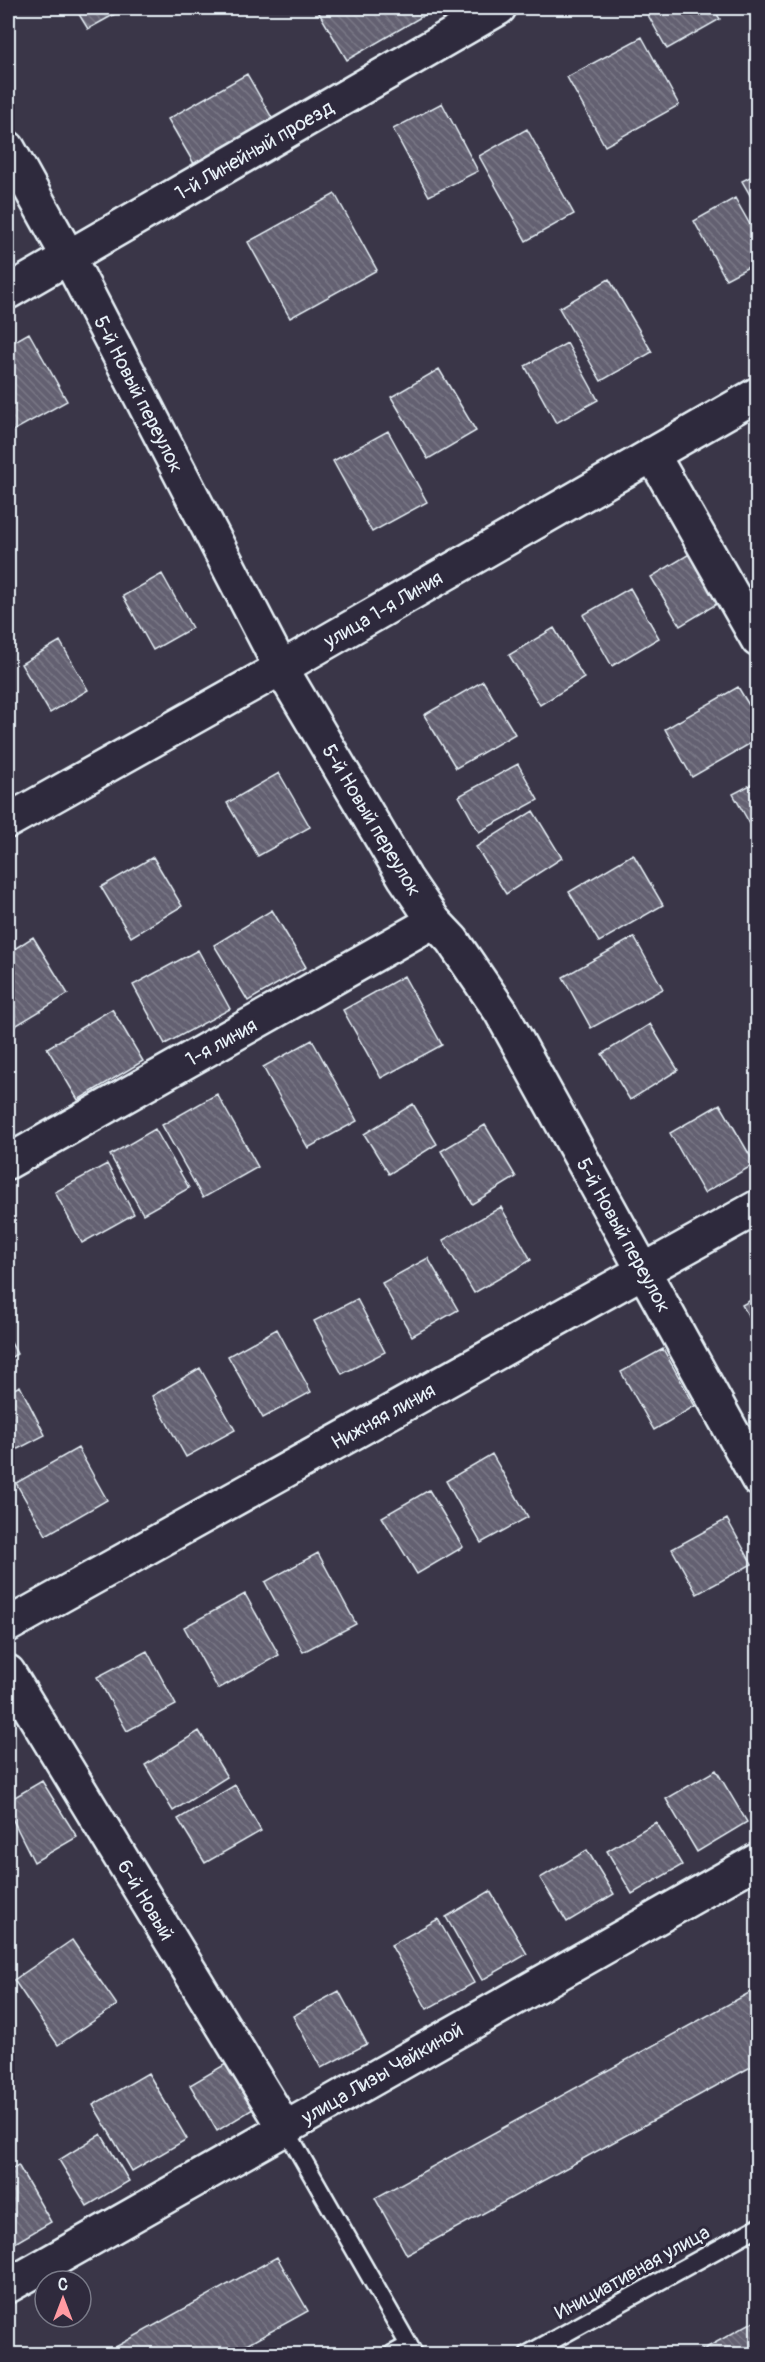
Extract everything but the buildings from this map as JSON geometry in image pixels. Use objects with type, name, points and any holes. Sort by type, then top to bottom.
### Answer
[{"type":"street","name":"1-й Линейный проезд","points":[[8,292],[483,12]]},
{"type":"street","name":"5-й Новый переулок","points":[[8,148],[69,258],[281,668],[434,921],[452,940],[501,1012],[758,1479]]},
{"type":"street","name":"улица 1-я Линия","points":[[8,821],[281,668],[758,394]]},
{"type":"street","points":[[652,453],[758,640]]},
{"type":"street","name":"1-я линия","points":[[8,1162],[434,921]]},
{"type":"street","name":"Нижняя линия","points":[[8,1625],[758,1207]]},
{"type":"street","name":"6-й Новый","points":[[8,1672],[285,2128]]},
{"type":"street","name":"улица Лизы Чайкиной","points":[[8,2286],[758,1860]]},
{"type":"lane","points":[[285,2128],[412,2350],[392,2355]]},
{"type":"lane","name":"Инициативная улица","points":[[528,2355],[758,2227]]}]
